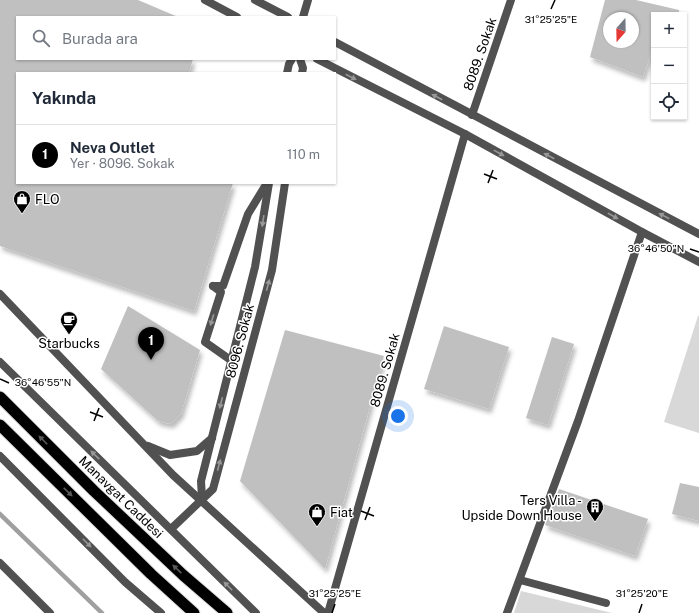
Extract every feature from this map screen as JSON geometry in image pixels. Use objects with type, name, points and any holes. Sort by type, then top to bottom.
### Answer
[{"type":"highway","name":"Manavgat Caddesi","points":[[0,397],[94,491],[183,575],[227,613]]},
{"type":"highway","points":[[0,425],[152,574],[194,613]]},
{"type":"street","points":[[205,0],[235,16]]},
{"type":"street","points":[[255,0],[286,16]]},
{"type":"street","points":[[303,16],[308,0]]},
{"type":"street","name":"8089. Sokak","points":[[472,115],[511,0]]},
{"type":"street","points":[[336,43],[699,234]]},
{"type":"street","points":[[287,72],[291,60]]},
{"type":"street","points":[[300,60],[302,72]]},
{"type":"street","points":[[318,60],[465,134],[699,262]]},
{"type":"street","name":"8089. Sokak","points":[[328,613],[465,134]]},
{"type":"street","points":[[232,361],[205,342],[221,292],[214,286],[223,286],[248,214],[267,184]]},
{"type":"street","name":"8096. Sokak","points":[[201,499],[201,481],[255,267],[268,184]]},
{"type":"street","name":"8096. Sokak","points":[[170,529],[213,489],[272,270],[285,184]]},
{"type":"street","points":[[507,613],[578,421],[642,232]]},
{"type":"street","points":[[0,294],[173,475],[324,613]]},
{"type":"street","points":[[0,362],[256,613]]},
{"type":"street","points":[[145,445],[170,455],[197,451],[212,438]]},
{"type":"street","points":[[0,456],[125,582],[161,613]]},
{"type":"street","points":[[0,563],[50,613]]},
{"type":"street","points":[[520,580],[606,603]]},
{"type":"shaded area","points":[[699,316],[699,433],[664,422]]},
{"type":"shaded area","points":[[521,591],[612,613],[514,613]]},
{"type":"building","points":[[0,0],[138,0],[176,16],[16,16],[16,60],[193,60],[189,72],[16,72],[16,184],[233,184],[194,311],[0,246]]},
{"type":"building","points":[[605,0],[636,0],[679,10],[679,12],[651,12],[651,54],[643,77],[590,57]]},
{"type":"building","points":[[128,306],[200,350],[181,414],[171,424],[158,421],[101,369]]},
{"type":"building","points":[[444,326],[509,347],[489,409],[424,389]]},
{"type":"building","points":[[285,330],[384,356],[325,569],[240,481]]},
{"type":"building","points":[[552,337],[574,344],[548,425],[526,418]]},
{"type":"building","points":[[680,483],[699,487],[699,521],[672,514]]},
{"type":"building","name":"Ters Villa - Upside Down House","points":[[559,489],[648,519],[635,556],[545,525]]},
{"type":"waterway","points":[[0,514],[102,613]]},
{"type":"place","name":"FLO","points":[[22,214]]},
{"type":"place","name":"Starbucks","points":[[69,335]]},
{"type":"place","name":"Neva Outlet","points":[[151,360]]},
{"type":"place","name":"Ters Villa - Upside Down House","points":[[595,522]]},
{"type":"place","name":"Fiat","points":[[317,527]]}]
